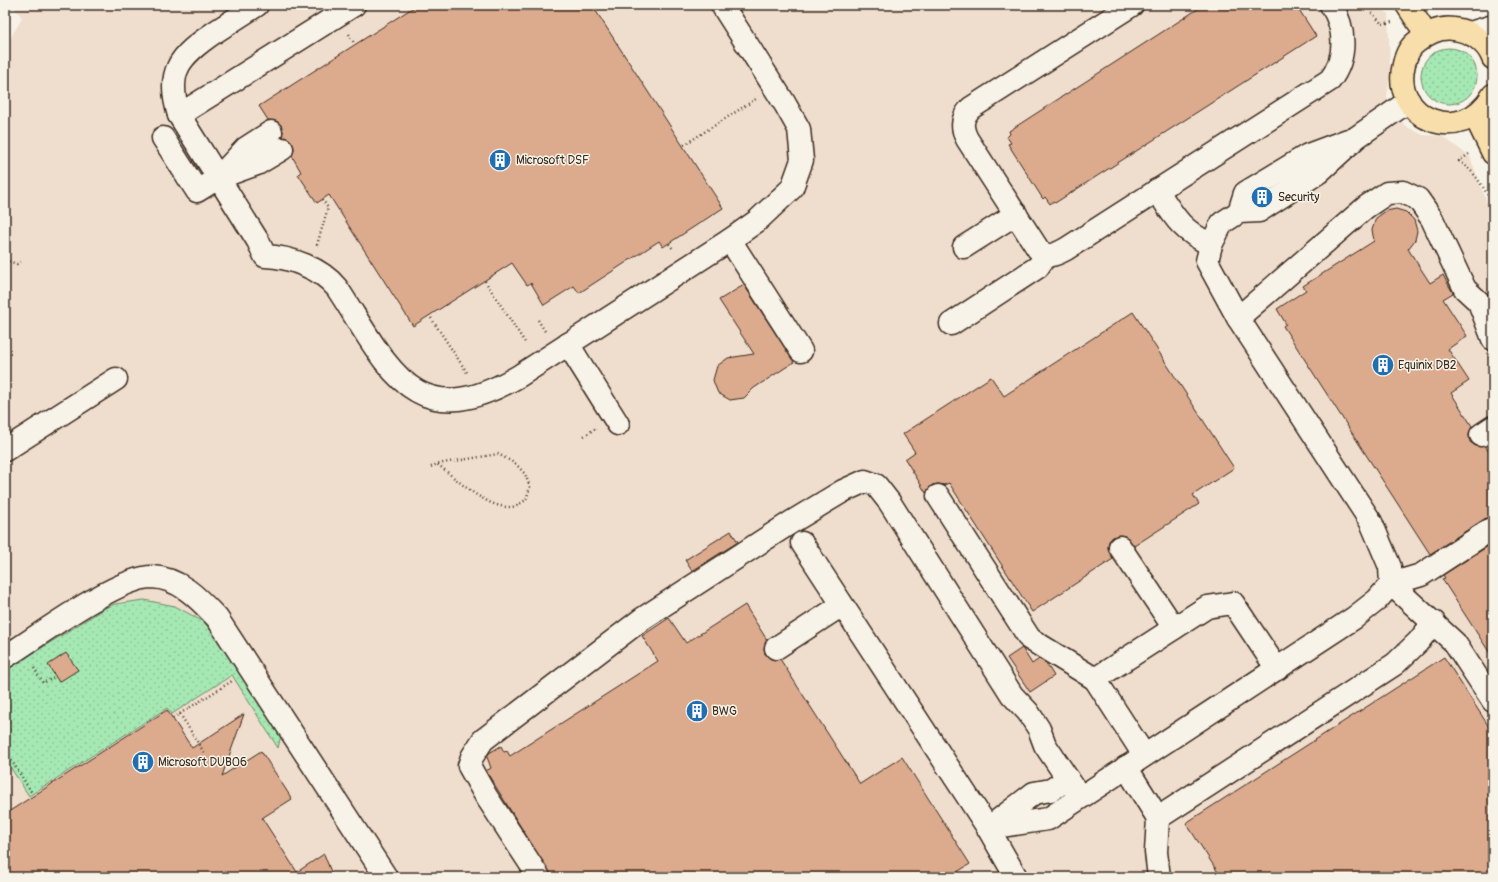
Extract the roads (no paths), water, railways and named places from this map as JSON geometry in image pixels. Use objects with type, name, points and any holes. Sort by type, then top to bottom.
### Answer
[{"type":"main road","points":[[1407,5],[1426,34]]},
{"type":"main road","points":[[1493,58],[1482,41],[1470,33],[1448,28],[1426,34],[1414,44],[1406,57],[1402,71],[1403,87],[1409,101],[1418,113],[1432,121],[1447,124],[1462,122],[1475,116],[1486,106],[1493,95]]},
{"type":"main road","points":[[1475,116],[1493,153]]},
{"type":"street","points":[[257,5],[192,48],[180,62],[174,80],[174,98],[179,115],[258,241],[265,256],[276,257],[310,268],[329,278],[398,377],[414,390],[427,396],[439,400],[453,401],[480,395],[512,380],[730,240],[757,221],[792,188],[802,160],[799,129],[785,104],[722,5]]},
{"type":"street","points":[[179,115],[354,5]]},
{"type":"street","points":[[1132,5],[978,103],[965,114],[962,120],[964,133],[1038,249],[1046,256],[1052,256],[1066,249],[1330,80],[1339,69],[1343,54],[1342,33],[1335,11],[1331,5]]},
{"type":"street","points":[[1470,33],[1493,26]]},
{"type":"street","points":[[1409,101],[1357,137],[1308,155],[1245,193],[1239,212],[1222,223],[1211,245],[1207,260],[1238,318],[1371,522],[1390,567],[1391,584],[1456,642],[1493,701]]},
{"type":"street","points":[[163,138],[197,191],[218,178],[257,164],[277,140]]},
{"type":"street","points":[[1157,190],[1178,223],[1196,237],[1211,245]]},
{"type":"street","points":[[1238,318],[1366,207],[1387,193],[1403,192],[1418,198],[1432,219],[1465,289],[1479,302],[1493,339]]},
{"type":"street","points":[[964,247],[1016,214]]},
{"type":"street","points":[[730,240],[801,351]]},
{"type":"street","points":[[951,324],[1038,267],[1046,256]]},
{"type":"street","points":[[568,344],[618,424]]},
{"type":"street","points":[[5,450],[116,379]]},
{"type":"street","points":[[539,877],[486,796],[469,766],[472,757],[482,740],[642,619],[790,523],[843,491],[865,482],[876,485],[890,503],[1012,694],[1028,712],[1039,729],[1046,745],[1080,797]]},
{"type":"street","points":[[938,496],[1030,639],[1095,679],[1144,755]]},
{"type":"street","points":[[988,828],[1048,819],[1354,618],[1377,600],[1391,584],[1421,575],[1493,528]]},
{"type":"street","points":[[802,543],[988,828],[1016,877]]},
{"type":"street","points":[[1120,547],[1174,628]]},
{"type":"street","points":[[5,657],[82,607],[131,582],[152,577],[186,588],[199,598],[217,618],[386,877]]},
{"type":"street","points":[[1095,679],[1207,606],[1233,603],[1277,669]]},
{"type":"street","points":[[776,648],[842,605]]},
{"type":"street","points":[[1158,818],[1395,664],[1418,642],[1434,622]]},
{"type":"street","points":[[1126,767],[1158,818],[1156,852],[1159,877]]},
{"type":"street","points":[[988,828],[1034,793],[1051,790],[1068,779]]},
{"type":"place","name":"Microsoft DSF","points":[[500,160]]},
{"type":"place","name":"Security","points":[[1262,197]]},
{"type":"place","name":"Equinix DB2","points":[[1383,365]]},
{"type":"place","name":"BWG","points":[[697,711]]},
{"type":"place","name":"Microsoft DUB06","points":[[143,762]]}]
